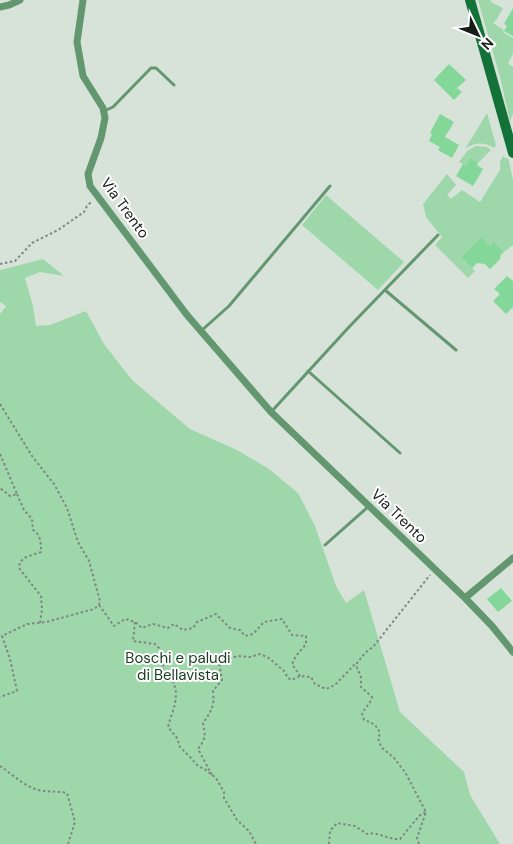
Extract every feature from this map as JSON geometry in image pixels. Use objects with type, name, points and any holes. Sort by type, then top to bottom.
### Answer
[{"type":"main road","points":[[470,0],[513,153]]},
{"type":"street","points":[[0,7],[20,0]]},
{"type":"street","points":[[84,0],[77,42],[83,76],[104,111]]},
{"type":"street","name":"Via Trento","points":[[104,111],[105,118],[101,138],[88,174],[90,186],[97,196],[200,332],[271,412],[465,598],[492,626],[513,652]]},
{"type":"street","points":[[465,598],[513,558]]},
{"type":"lane","points":[[104,111],[113,107],[137,84],[149,69],[156,68],[174,85]]},
{"type":"lane","points":[[200,332],[229,306],[330,186]]},
{"type":"lane","points":[[271,412],[438,235]]},
{"type":"lane","points":[[385,290],[456,350]]},
{"type":"lane","points":[[308,371],[400,453]]},
{"type":"lane","points":[[325,545],[370,505]]},
{"type":"path","points":[[0,264],[15,261],[32,243],[58,230],[79,216],[97,196]]},
{"type":"path","points":[[0,404],[32,456],[54,484],[67,508],[78,542],[89,561],[100,596],[99,605],[114,626],[126,619],[135,622],[142,628],[153,624],[168,628],[174,624],[183,630],[193,628],[197,622],[216,614],[230,628],[240,630],[245,636],[253,634],[264,622],[282,619],[292,635],[306,636],[306,644],[292,664],[300,676]]},
{"type":"path","points":[[0,454],[24,510],[32,519],[33,530],[40,539],[41,552],[26,557],[20,562],[19,568],[41,596],[42,610],[40,623]]},
{"type":"path","points":[[0,488],[10,496],[17,494]]},
{"type":"path","points":[[212,775],[198,748],[203,743],[206,732],[202,723],[210,713],[215,702],[213,691],[222,680],[219,662],[238,656],[250,658],[260,654],[269,658],[284,671],[288,678],[292,680],[300,676],[311,677],[315,684],[326,689],[334,685],[349,668],[373,647],[434,569]]},
{"type":"path","points":[[0,697],[17,691],[10,659],[1,637],[27,624],[40,623],[94,609],[99,605]]},
{"type":"path","points":[[135,622],[133,641],[155,644],[164,653],[164,680],[172,680],[176,687],[176,705],[168,727],[178,738],[180,747],[198,766],[216,778],[224,792],[224,798],[237,820],[249,831],[256,844]]},
{"type":"path","points":[[358,662],[357,668],[361,676],[361,687],[372,697],[370,704],[364,709],[362,714],[364,720],[372,722],[378,728],[380,734],[378,738],[381,747],[394,758],[405,772],[426,812],[417,838],[419,844]]},
{"type":"path","points":[[0,766],[26,785],[39,790],[57,791],[67,794],[75,822],[68,844]]},
{"type":"path","points":[[329,844],[330,832],[337,823],[355,826],[367,834],[372,833],[392,840],[400,839],[419,816],[426,812]]},
{"type":"green space","points":[[478,0],[491,0],[491,2],[503,8],[493,23],[513,38],[513,54],[508,63],[513,67],[513,114],[510,121],[500,77]]},
{"type":"green space","points":[[487,113],[496,145],[494,148],[483,144],[476,144],[465,149]]},
{"type":"green space","points":[[476,146],[487,147],[491,150],[478,163],[470,159],[466,166],[459,162],[467,151]]},
{"type":"green space","points":[[503,156],[507,159],[508,157],[513,180],[513,245],[504,252],[495,243],[490,247],[480,238],[461,257],[475,271],[468,278],[435,245],[442,237],[426,217],[423,204],[447,174],[456,185],[447,195],[451,199],[462,190],[480,202],[500,170],[500,162]]},
{"type":"green space","points":[[326,195],[404,262],[378,290],[302,225]]},
{"type":"green space","name":"Boschi e paludi di Bellavista","points":[[43,259],[64,276],[40,272],[25,278],[33,306],[36,326],[50,325],[86,311],[104,344],[132,380],[190,429],[237,450],[269,469],[298,493],[315,526],[336,586],[346,603],[364,590],[400,712],[464,772],[470,795],[500,844],[0,844],[0,314],[6,306],[0,302],[0,270]]},
{"type":"building","points":[[513,8],[513,36],[504,31],[507,26],[504,24]]},
{"type":"building","points":[[449,64],[466,80],[457,88],[462,92],[454,100],[434,80]]},
{"type":"building","points":[[440,114],[454,122],[445,137],[459,145],[452,158],[438,150],[440,147],[429,141],[432,134],[430,133]]},
{"type":"building","points":[[470,158],[483,169],[473,186],[456,176],[463,164],[466,166]]},
{"type":"building","points":[[481,237],[490,247],[494,242],[504,252],[490,269],[485,264],[477,263],[472,268],[461,257]]},
{"type":"building","points":[[507,276],[513,281],[513,307],[506,314],[493,301],[500,294],[494,289]]},
{"type":"building","points":[[501,588],[512,601],[498,612],[487,599]]}]
